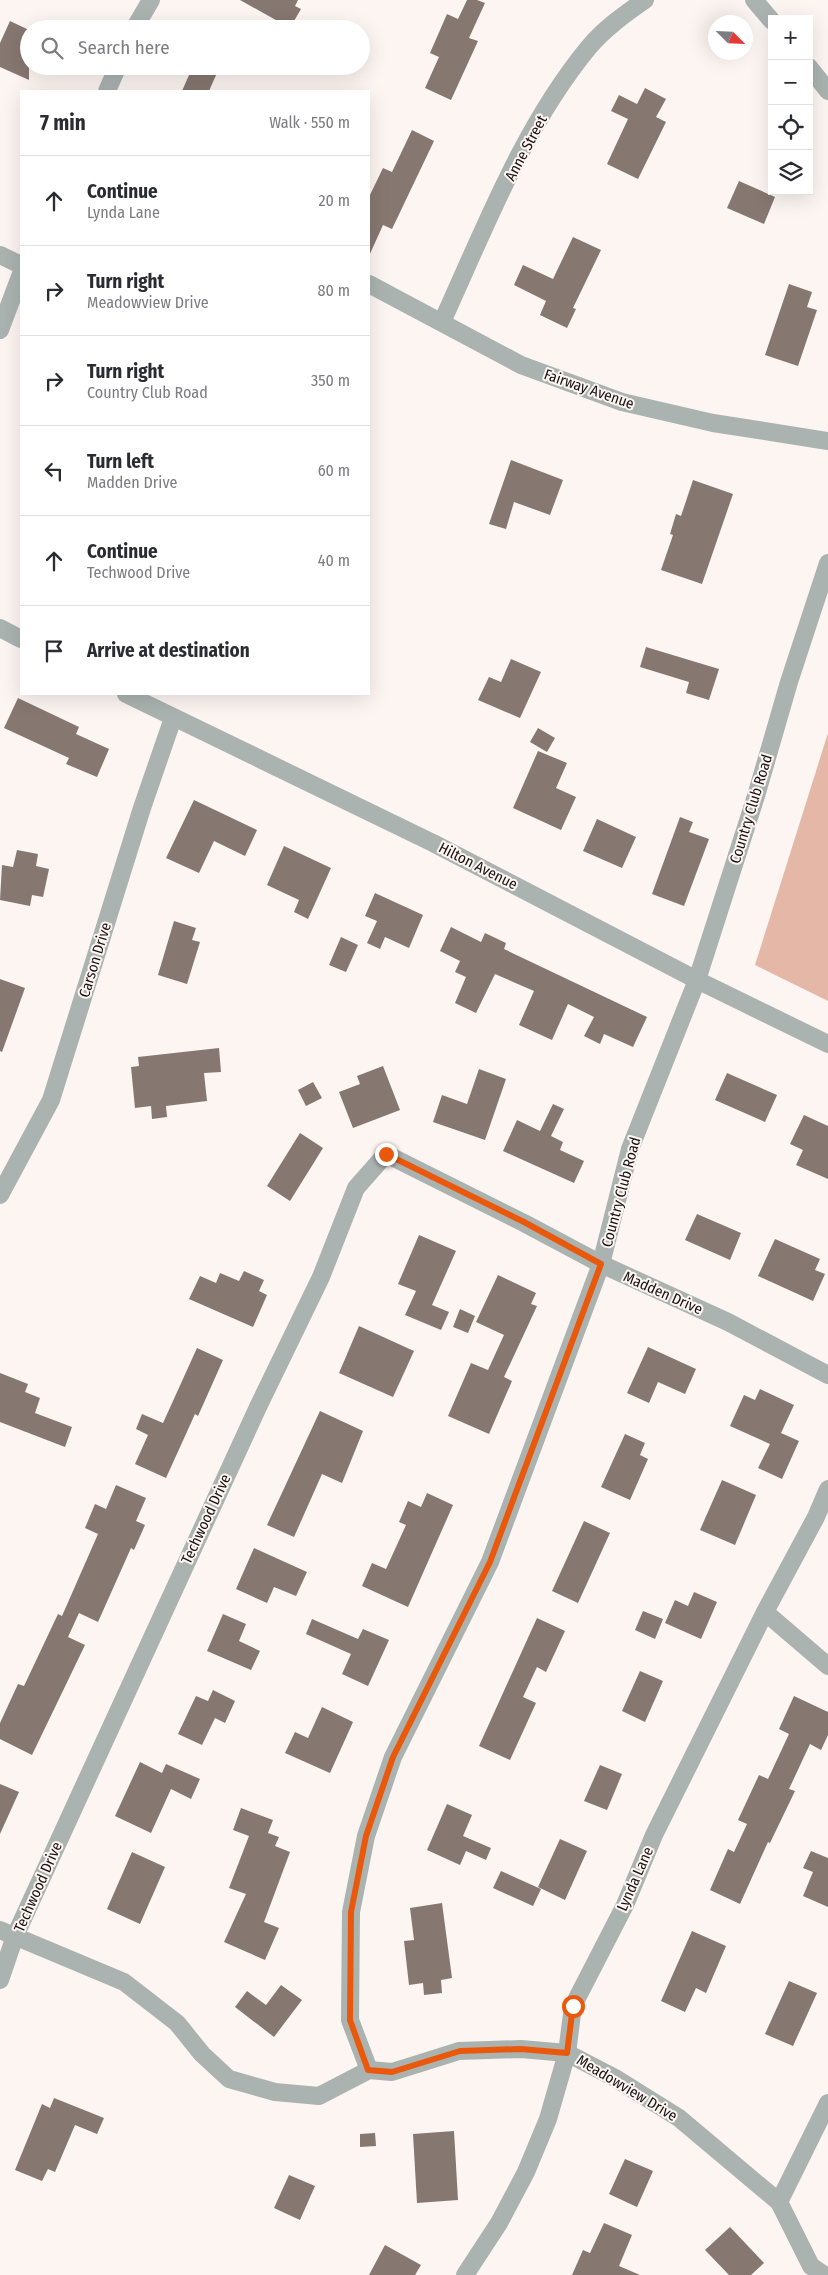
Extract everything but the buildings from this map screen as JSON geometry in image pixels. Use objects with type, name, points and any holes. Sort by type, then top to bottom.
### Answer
[{"type":"street","points":[[139,20],[151,0]]},
{"type":"street","name":"Anne Street","points":[[442,322],[523,148],[568,75],[590,45],[621,17],[644,0]]},
{"type":"street","points":[[754,0],[768,16]]},
{"type":"street","points":[[813,72],[828,91]]},
{"type":"street","points":[[106,90],[114,75]]},
{"type":"street","points":[[0,255],[20,265]]},
{"type":"street","points":[[0,330],[20,277]]},
{"type":"street","name":"Fairway Avenue","points":[[370,285],[521,365],[622,402],[712,423],[828,441]]},
{"type":"street","name":"Country Club Road","points":[[368,2070],[350,2020],[351,1912],[366,1836],[393,1757],[490,1562],[601,1264],[630,1149],[697,980],[756,796],[789,682],[828,563]]},
{"type":"street","points":[[0,628],[20,638]]},
{"type":"street","name":"Hilton Avenue","points":[[128,695],[432,843],[697,980],[828,1044]]},
{"type":"street","name":"Carson Drive","points":[[0,1195],[52,1100],[142,808],[173,718]]},
{"type":"street","name":"Techwood Drive","points":[[0,1980],[8,1933],[320,1277],[356,1188],[386,1154],[472,1198]]},
{"type":"street","name":"Madden Drive","points":[[472,1198],[524,1222],[601,1264],[728,1322],[828,1375]]},
{"type":"street","name":"Lynda Lane","points":[[465,2275],[499,2223],[526,2172],[548,2119],[567,2053],[573,2006],[625,1905],[654,1835],[765,1612],[816,1517],[828,1489]]},
{"type":"street","points":[[765,1612],[828,1666]]},
{"type":"street","points":[[8,1933],[124,1982],[177,2023],[202,2054],[230,2079],[275,2092],[319,2096],[368,2070]]},
{"type":"street","name":"Meadowview Drive","points":[[368,2070],[392,2072],[460,2051],[521,2049],[567,2053],[615,2078],[679,2118],[780,2202],[817,2272]]},
{"type":"street","points":[[780,2202],[828,2102]]},
{"type":"shaded area","points":[[828,733],[828,1001],[755,965]]},
{"type":"route","points":[[386,1154],[441,1184],[524,1222],[601,1264],[490,1562],[393,1757],[366,1836],[351,1912],[350,2020],[368,2070],[392,2072],[460,2051],[521,2049],[567,2053],[573,2006]]}]
